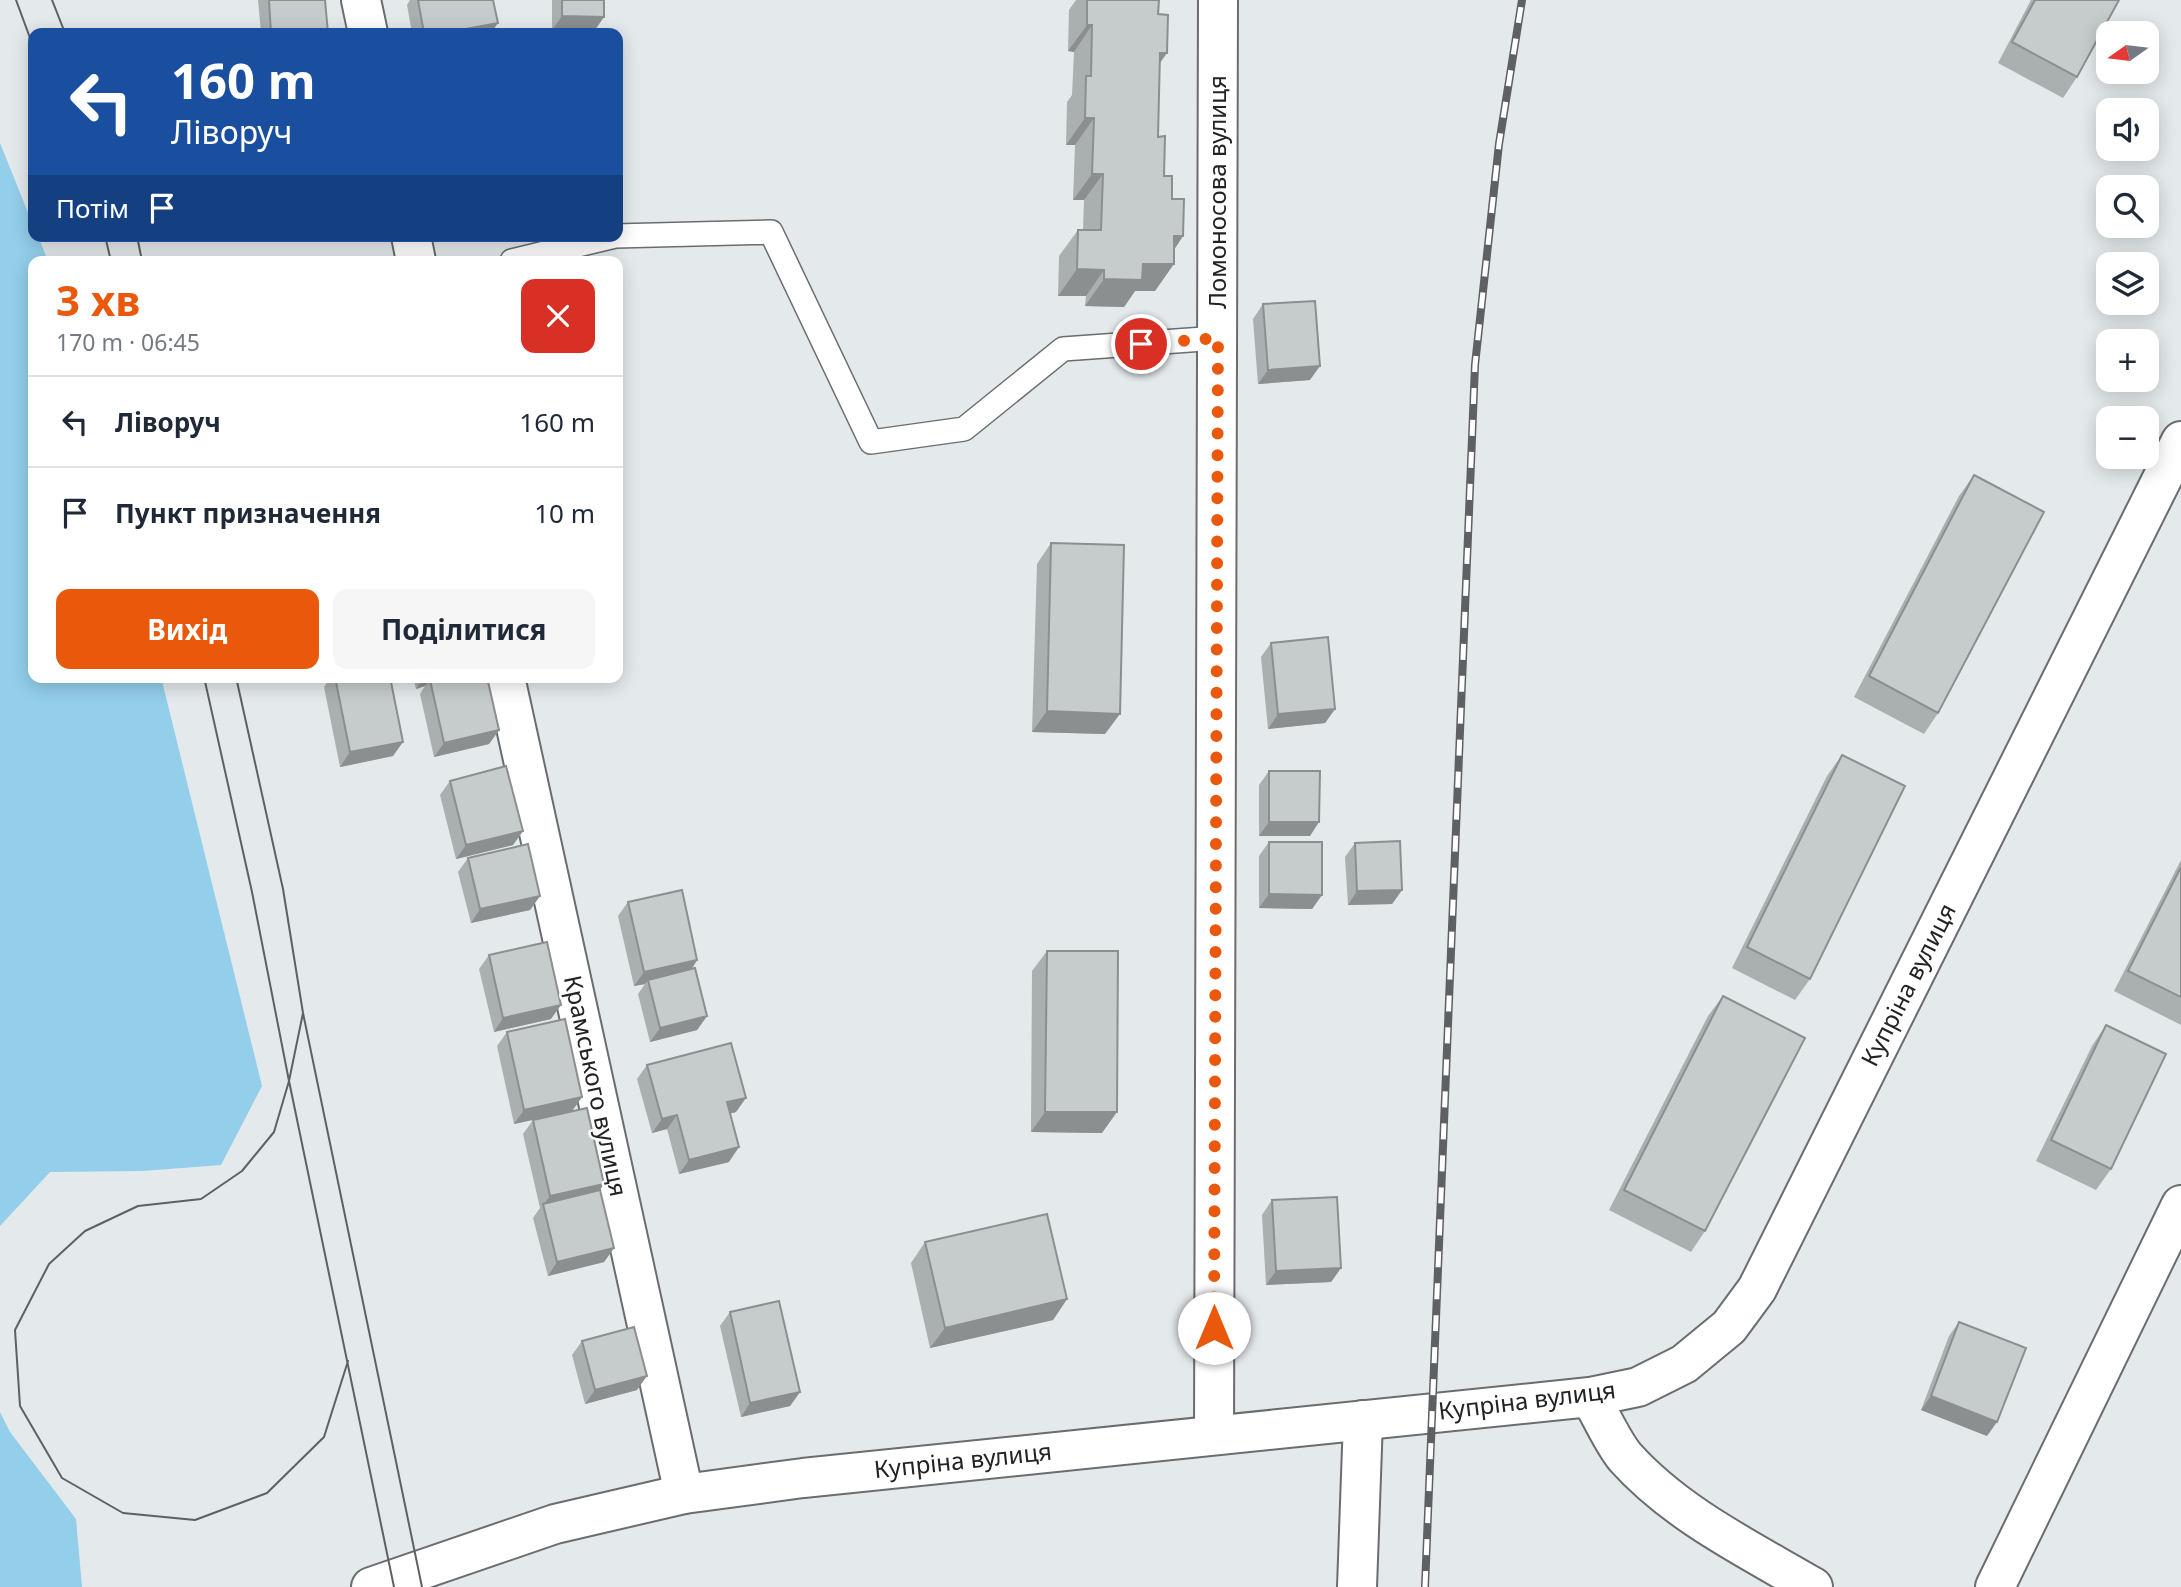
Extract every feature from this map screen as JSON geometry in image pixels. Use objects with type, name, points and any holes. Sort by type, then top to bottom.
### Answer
[{"type":"street","points":[[361,0],[367,28]]},
{"type":"street","name":"Ломоносова вулиця","points":[[1214,1435],[1218,0]]},
{"type":"street","name":"Купріна вулиця","points":[[371,1587],[555,1524],[684,1494],[803,1478],[1590,1397],[1638,1387],[1684,1364],[1729,1327],[1757,1289],[2180,445]]},
{"type":"street","name":"Крамського вулиця","points":[[506,683],[684,1494]]},
{"type":"street","points":[[1995,1587],[2181,1205]]},
{"type":"street","points":[[1590,1397],[1624,1455],[1668,1499],[1814,1587]]},
{"type":"street","points":[[1357,1587],[1363,1420]]},
{"type":"lane","points":[[623,236],[771,232],[871,442],[964,429],[1063,349],[1218,338]]},
{"type":"lane","points":[[533,256],[590,242]]},
{"type":"shaded area","points":[[0,143],[28,213],[28,242],[40,242],[46,256],[28,256],[28,683],[162,683],[262,1086],[221,1165],[142,1171],[50,1172],[0,1226]]},
{"type":"shaded area","points":[[0,1412],[10,1432],[76,1519],[82,1587],[0,1587]]},
{"type":"building","points":[[269,0],[325,0],[328,28],[271,28]]},
{"type":"building","points":[[418,0],[493,0],[498,23],[471,28],[423,28]]},
{"type":"building","points":[[562,0],[604,0],[604,17],[562,16]]},
{"type":"building","points":[[1087,0],[1159,0],[1158,14],[1168,15],[1167,53],[1160,53],[1158,137],[1165,136],[1164,176],[1172,176],[1172,199],[1184,199],[1183,236],[1174,236],[1174,264],[1143,264],[1142,280],[1104,279],[1104,270],[1077,269],[1078,230],[1101,230],[1103,174],[1092,174],[1094,118],[1085,118],[1086,76],[1091,76],[1092,25],[1087,25]]},
{"type":"building","points":[[2035,0],[2119,0],[2108,21],[2096,21],[2096,42],[2077,77],[2012,42]]},
{"type":"building","points":[[1315,301],[1320,366],[1268,370],[1263,304]]},
{"type":"building","points":[[1974,475],[2044,512],[1938,713],[1869,676]]},
{"type":"building","points":[[1051,543],[1124,545],[1120,714],[1047,711]]},
{"type":"building","points":[[1328,637],[1335,709],[1278,714],[1271,643]]},
{"type":"building","points":[[336,683],[391,683],[403,742],[350,752]]},
{"type":"building","points":[[431,683],[488,683],[499,730],[444,743]]},
{"type":"building","points":[[1842,755],[1905,786],[1810,979],[1747,947]]},
{"type":"building","points":[[506,766],[523,831],[466,845],[450,781]]},
{"type":"building","points":[[1269,771],[1320,771],[1319,822],[1269,822]]},
{"type":"building","points":[[1400,841],[1402,890],[1357,891],[1355,843]]},
{"type":"building","points":[[1269,842],[1322,842],[1322,895],[1269,894]]},
{"type":"building","points":[[528,844],[540,896],[480,909],[468,858]]},
{"type":"building","points":[[2181,867],[2181,997],[2128,971]]},
{"type":"building","points":[[682,890],[697,960],[644,972],[628,902]]},
{"type":"building","points":[[547,942],[561,1005],[503,1018],[489,955]]},
{"type":"building","points":[[1047,951],[1118,951],[1117,1112],[1045,1112]]},
{"type":"building","points":[[695,968],[707,1016],[660,1028],[648,980]]},
{"type":"building","points":[[1723,996],[1805,1038],[1705,1231],[1624,1190]]},
{"type":"building","points":[[565,1019],[582,1097],[524,1110],[507,1032]]},
{"type":"building","points":[[2106,1025],[2166,1054],[2111,1169],[2051,1140]]},
{"type":"building","points":[[731,1043],[746,1098],[727,1102],[739,1147],[689,1160],[677,1115],[662,1119],[647,1065]]},
{"type":"building","points":[[587,1108],[604,1184],[550,1196],[533,1120]]},
{"type":"building","points":[[600,1190],[614,1248],[557,1262],[543,1204]]},
{"type":"building","points":[[1337,1197],[1341,1268],[1276,1271],[1272,1200]]},
{"type":"building","points":[[1047,1214],[1067,1299],[945,1328],[925,1242]]},
{"type":"building","points":[[779,1301],[800,1392],[750,1403],[730,1312]]},
{"type":"building","points":[[1959,1322],[2026,1348],[1997,1422],[1931,1396]]},
{"type":"building","points":[[634,1327],[647,1376],[595,1390],[582,1341]]},
{"type":"tram line","points":[[16,0],[28,32]]},
{"type":"tram line","points":[[52,0],[63,28]]},
{"type":"tram line","points":[[106,242],[110,256]]},
{"type":"tram line","points":[[138,242],[141,256]]},
{"type":"tram line","points":[[205,683],[252,892],[394,1587]]},
{"type":"tram line","points":[[237,683],[283,889],[303,1013],[422,1587]]},
{"type":"tram line","points":[[303,1013],[289,1081],[274,1132],[242,1171],[201,1199],[138,1206],[85,1231],[49,1264],[15,1330],[20,1406],[62,1478],[123,1513],[195,1520],[267,1493],[324,1437],[348,1361]]},
{"type":"railway","points":[[1425,1587],[1475,365],[1499,144],[1522,0]]},
{"type":"route","points":[[1141,344],[1218,338],[1214,1328]]}]
